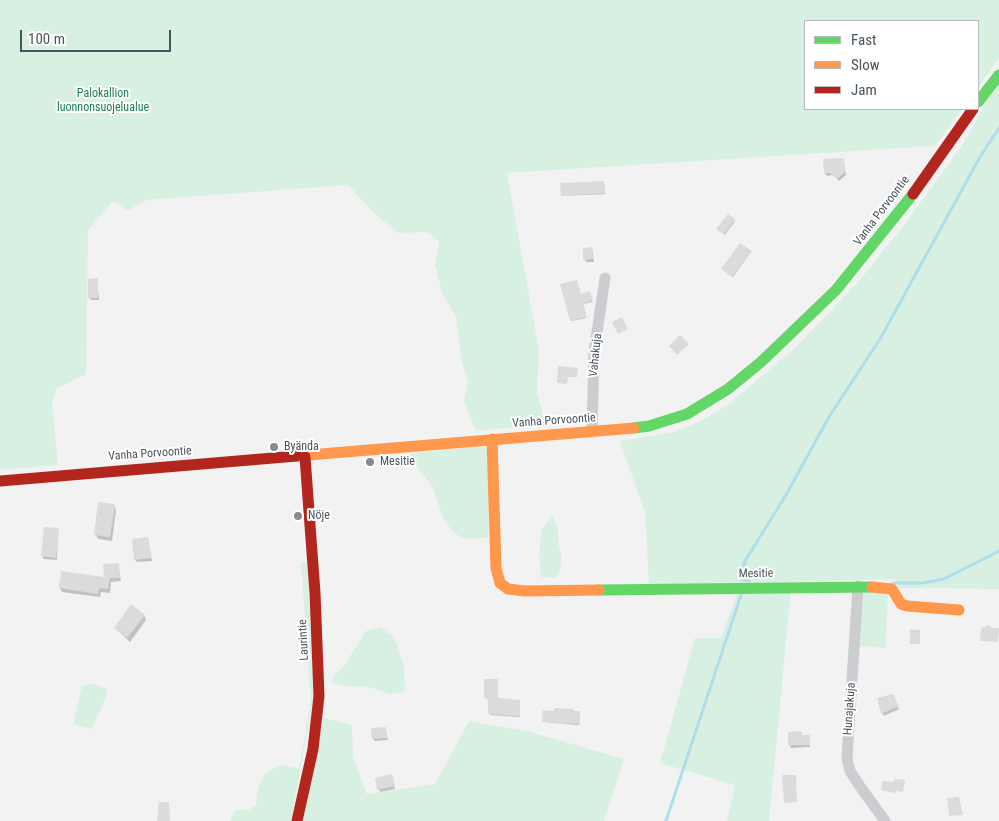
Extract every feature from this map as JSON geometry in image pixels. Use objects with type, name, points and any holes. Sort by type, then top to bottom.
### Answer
[{"type":"street","points":[[979,101],[999,75]]},
{"type":"street","name":"Vanha Porvoontie","points":[[0,480],[305,457],[492,439],[592,432],[649,426],[687,414],[728,389],[761,362],[856,269],[899,214],[972,110]]},
{"type":"street","name":"Vahakuja","points":[[592,432],[594,352],[605,278]]},
{"type":"street","name":"Mesitie","points":[[492,439],[496,568],[500,583],[508,589],[525,591],[888,587],[892,589],[901,604],[907,606],[959,610]]},
{"type":"street","name":"Laurintie","points":[[297,821],[313,749],[319,696],[315,593],[305,457]]},
{"type":"street","name":"Hunajakuja","points":[[858,586],[847,758],[850,771],[885,821]]},
{"type":"green space","name":"Palokallion luonnonsuojelualue","points":[[0,0],[999,0],[999,58],[979,86],[979,20],[804,20],[804,110],[961,110],[935,146],[507,173],[539,351],[537,392],[545,424],[476,431],[464,401],[468,382],[462,363],[456,316],[443,296],[435,265],[439,242],[427,232],[398,233],[375,214],[348,185],[147,200],[127,211],[116,202],[112,202],[88,230],[86,374],[56,389],[52,404],[58,465],[0,470]]},
{"type":"green space","points":[[999,85],[999,589],[898,588],[895,579],[649,586],[645,513],[620,441],[673,432],[703,420],[730,403],[797,346],[858,282],[897,234],[962,146],[989,97]]},
{"type":"green space","points":[[481,446],[489,450],[488,538],[463,539],[453,532],[443,518],[433,488],[414,462],[402,455]]},
{"type":"green space","points":[[553,515],[558,529],[558,542],[562,558],[560,572],[556,578],[541,577],[539,553],[542,529]]},
{"type":"green space","points":[[307,562],[314,694],[291,821],[230,821],[235,810],[248,810],[256,805],[258,788],[266,772],[280,765],[299,768],[311,702],[301,563]]},
{"type":"green space","points":[[791,589],[769,821],[727,821],[735,785],[660,763],[695,638],[721,638],[738,591]]},
{"type":"green space","points":[[861,591],[888,592],[885,648],[858,646]]},
{"type":"green space","points":[[381,627],[395,638],[404,666],[405,691],[390,694],[369,687],[332,683],[332,678],[343,667],[366,631]]},
{"type":"green space","points":[[95,684],[106,689],[107,695],[92,729],[73,725],[82,686]]},
{"type":"green space","points":[[324,718],[352,725],[353,757],[367,794],[435,784],[469,721],[527,731],[624,759],[604,821],[303,821]]},
{"type":"building","points":[[844,158],[845,172],[837,179],[830,173],[824,173],[823,159]]},
{"type":"building","points":[[604,181],[605,193],[561,196],[560,183]]},
{"type":"building","points":[[728,214],[735,219],[724,235],[716,229]]},
{"type":"building","points":[[740,243],[752,251],[732,277],[721,269]]},
{"type":"building","points":[[592,247],[593,259],[583,260],[583,248]]},
{"type":"building","points":[[98,278],[98,298],[88,298],[88,279]]},
{"type":"building","points":[[577,280],[581,294],[590,291],[593,301],[583,303],[587,317],[570,321],[560,284]]},
{"type":"building","points":[[622,317],[628,329],[618,334],[612,322]]},
{"type":"building","points":[[680,335],[689,344],[677,355],[669,346]]},
{"type":"building","points":[[558,366],[578,368],[577,377],[568,377],[567,384],[557,383]]},
{"type":"building","points":[[98,502],[115,504],[110,537],[94,535]]},
{"type":"building","points":[[44,527],[59,528],[56,558],[41,556]]},
{"type":"building","points":[[148,537],[151,558],[134,560],[132,539]]},
{"type":"building","points":[[119,563],[120,578],[110,578],[108,589],[99,588],[98,594],[59,588],[61,571],[104,577],[103,564]]},
{"type":"building","points":[[131,604],[145,615],[127,638],[114,628]]},
{"type":"building","points":[[989,625],[992,628],[999,628],[998,642],[980,641],[981,628]]},
{"type":"building","points":[[910,629],[920,630],[920,644],[910,644]]},
{"type":"building","points":[[484,679],[498,679],[498,698],[520,700],[520,716],[488,714],[488,698],[484,698]]},
{"type":"building","points":[[893,694],[899,706],[881,714],[877,698]]},
{"type":"building","points":[[554,708],[580,711],[580,724],[542,722],[543,710],[554,711]]},
{"type":"building","points":[[386,727],[387,738],[372,739],[371,728]]},
{"type":"building","points":[[801,731],[802,735],[810,735],[810,745],[788,745],[788,732]]},
{"type":"building","points":[[392,774],[395,786],[377,790],[375,778]]},
{"type":"building","points":[[782,775],[796,775],[797,802],[784,803]]},
{"type":"building","points":[[894,779],[905,780],[903,792],[896,791],[895,793],[881,790],[882,781],[894,782]]},
{"type":"building","points":[[959,797],[963,815],[949,816],[947,798]]},
{"type":"building","points":[[159,802],[169,802],[170,821],[157,821]]},
{"type":"waterway","points":[[749,581],[741,579],[745,561],[786,495],[829,417],[880,339],[980,157],[999,128]]},
{"type":"waterway","points":[[893,583],[923,583],[944,579],[999,551]]},
{"type":"waterway","points":[[666,821],[741,595]]},
{"type":"traffic: fast","points":[[979,101],[999,75]]},
{"type":"traffic: fast","points":[[634,428],[649,426],[687,414],[728,389],[761,362],[836,290],[913,194]]},
{"type":"traffic: fast","points":[[599,590],[872,587]]},
{"type":"traffic: slow","points":[[297,456],[634,428]]},
{"type":"traffic: slow","points":[[492,439],[496,568],[500,583],[508,589],[525,591],[599,590]]},
{"type":"traffic: slow","points":[[872,587],[892,589],[901,604],[907,606],[959,610]]},
{"type":"traffic: jam","points":[[913,194],[972,110]]},
{"type":"traffic: jam","points":[[0,481],[297,456]]},
{"type":"traffic: jam","points":[[297,821],[313,749],[319,696],[315,593],[305,457]]},
{"type":"place","name":"Byända","points":[[274,447]]},
{"type":"place","name":"Mesitie","points":[[370,462]]},
{"type":"place","name":"Nöje","points":[[298,516]]}]
